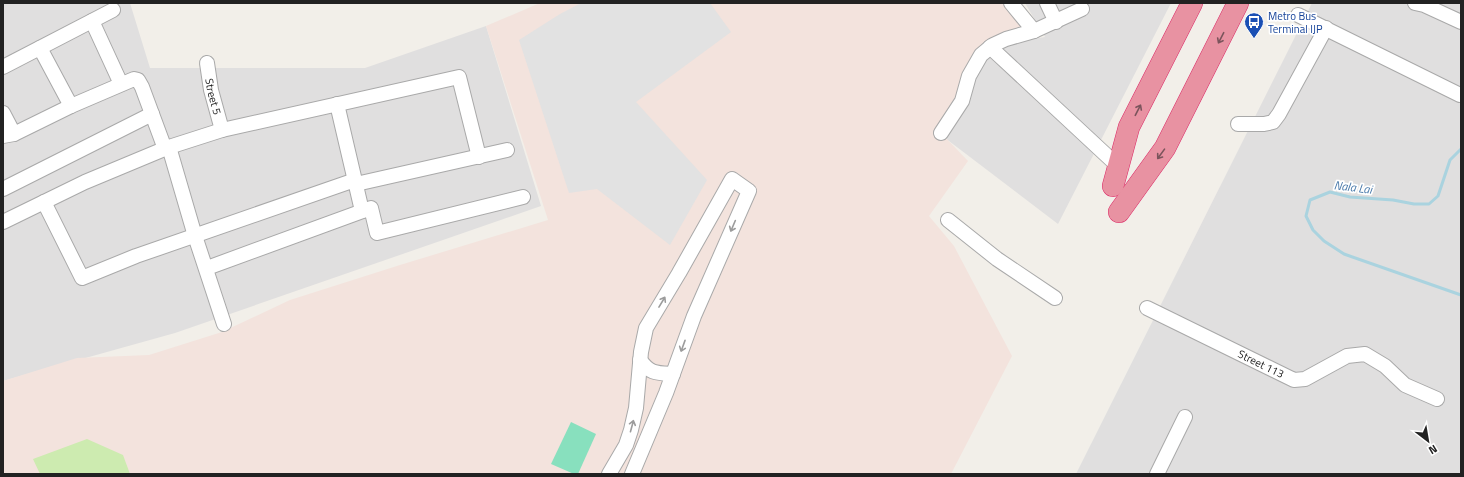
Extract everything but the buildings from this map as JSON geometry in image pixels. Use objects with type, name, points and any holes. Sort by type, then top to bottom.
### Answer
[{"type":"highway","points":[[1113,186],[1130,127],[1192,3]]},
{"type":"highway","points":[[1119,212],[1165,148],[1238,3]]},
{"type":"street","points":[[1012,3],[1034,31]]},
{"type":"street","points":[[1047,3],[1056,22]]},
{"type":"street","points":[[1415,3],[1424,5],[1461,22]]},
{"type":"street","points":[[3,68],[113,10]]},
{"type":"street","points":[[941,133],[962,101],[969,76],[981,55],[990,47],[1034,31],[1082,10]]},
{"type":"street","points":[[1298,15],[1460,95]]},
{"type":"street","points":[[92,21],[121,84]]},
{"type":"street","points":[[1238,124],[1264,124],[1273,122],[1279,114],[1326,28]]},
{"type":"street","points":[[990,47],[1118,166]]},
{"type":"street","points":[[40,48],[71,106]]},
{"type":"street","name":"Street 5","points":[[207,63],[211,90],[222,130]]},
{"type":"street","points":[[3,222],[84,182],[167,148],[222,130],[459,78],[478,157]]},
{"type":"street","points":[[3,114],[8,135],[121,84],[134,79],[138,80],[167,148],[224,324]]},
{"type":"street","points":[[337,104],[362,211]]},
{"type":"street","points":[[3,189],[152,114]]},
{"type":"street","points":[[44,202],[82,278],[136,256],[356,182],[507,150]]},
{"type":"street","points":[[609,474],[626,445],[631,430],[636,408],[640,360],[646,328],[732,179],[749,191],[694,316],[673,374],[632,474]]},
{"type":"street","points":[[207,268],[371,208],[376,233],[522,197]]},
{"type":"street","points":[[948,220],[997,259],[1055,298]]},
{"type":"street","name":"Street 113","points":[[1146,308],[1294,380],[1305,379],[1347,356],[1365,354],[1384,366],[1405,385],[1437,399]]},
{"type":"street","points":[[640,360],[646,367],[655,373],[673,374]]},
{"type":"street","points":[[1157,474],[1185,416]]},
{"type":"street","points":[[626,445],[642,451]]},
{"type":"shaded area","points":[[3,3],[130,3],[150,68],[365,68],[486,26],[541,206],[175,333],[3,381]]},
{"type":"shaded area","points":[[540,3],[1012,3],[1034,31],[981,55],[941,133],[968,161],[929,216],[954,246],[1012,356],[951,474],[3,474],[3,381],[77,358],[149,355],[222,332],[290,300],[548,220],[486,26]]},
{"type":"shaded area","points":[[581,3],[710,3],[731,32],[636,102],[707,180],[670,245],[597,189],[569,193],[519,40],[560,14]]},
{"type":"shaded area","points":[[1025,3],[1171,3],[1058,224],[945,138],[990,46],[1045,37]]},
{"type":"shaded area","points":[[1312,3],[1461,3],[1461,474],[1076,474]]},
{"type":"green space","points":[[571,422],[596,434],[578,474],[574,474],[551,464]]},
{"type":"green space","points":[[87,439],[123,455],[130,474],[40,474],[33,459]]},
{"type":"waterway","name":"Nala Lai","points":[[1461,149],[1450,160],[1438,196],[1429,204],[1414,204],[1393,200],[1350,197],[1330,192],[1310,200],[1306,216],[1313,230],[1324,241],[1344,254],[1461,295]]},
{"type":"place","name":"Metro Bus Terminal IJP","points":[[1254,39]]}]
